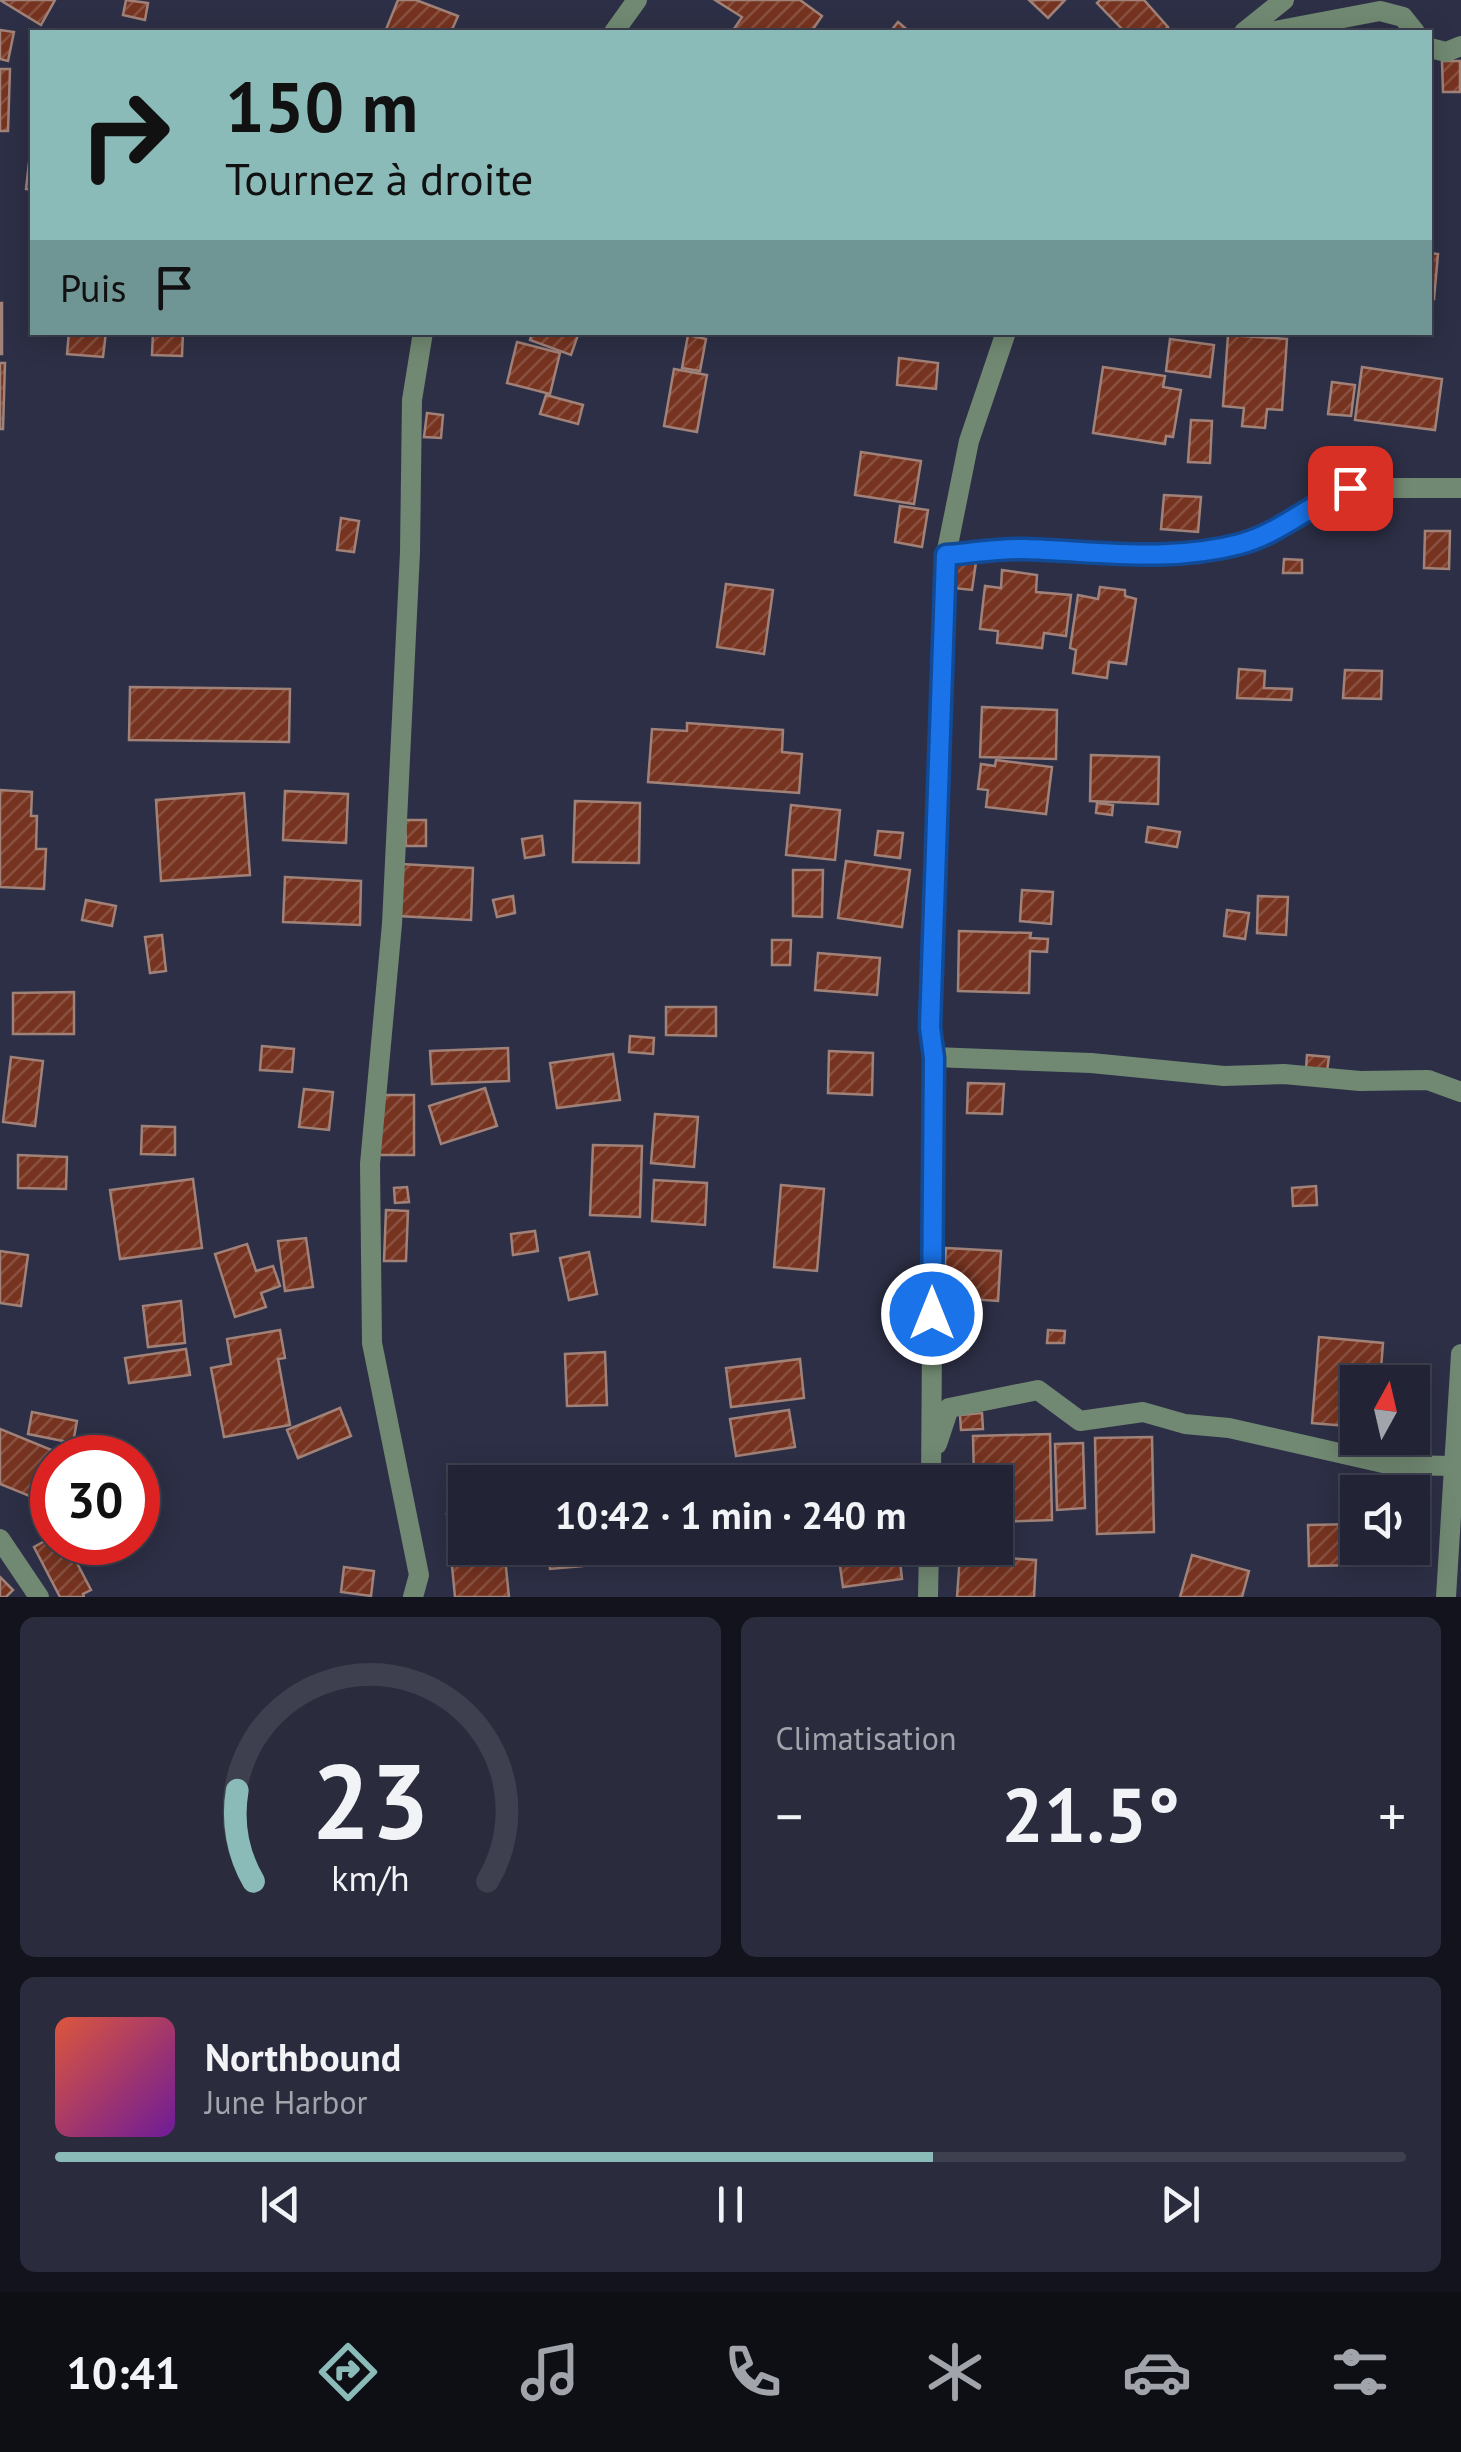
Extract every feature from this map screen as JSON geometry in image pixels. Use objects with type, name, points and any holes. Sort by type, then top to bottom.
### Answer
[{"type":"street","points":[[615,30],[637,0]]},
{"type":"street","points":[[1246,30],[1284,0]]},
{"type":"street","points":[[1281,30],[1380,12],[1403,17],[1414,30]]},
{"type":"street","points":[[1432,48],[1446,52],[1461,46]]},
{"type":"street","points":[[413,1597],[420,1575],[372,1342],[370,1164],[392,924],[410,552],[412,400],[423,335]]},
{"type":"street","points":[[931,1465],[934,1058],[930,1027],[946,555],[970,441],[1005,335]]},
{"type":"street","points":[[946,555],[1020,549],[1126,555],[1203,552],[1244,544],[1350,488],[1461,488]]},
{"type":"street","points":[[934,1058],[1092,1063],[1224,1076],[1284,1074],[1360,1081],[1428,1080],[1461,1092]]},
{"type":"street","points":[[1446,1597],[1458,1506],[1461,1354]]},
{"type":"street","points":[[931,1460],[949,1408],[1038,1390],[1080,1421],[1143,1412],[1184,1424],[1228,1428],[1392,1465],[1456,1466]]},
{"type":"street","points":[[0,1539],[39,1597]]},
{"type":"street","points":[[928,1597],[929,1565]]},
{"type":"building","points":[[0,0],[55,0],[41,25]]},
{"type":"building","points":[[126,0],[148,3],[145,20],[123,15]]},
{"type":"building","points":[[398,0],[416,0],[458,16],[452,30],[386,30]]},
{"type":"building","points":[[715,0],[800,0],[822,16],[812,30],[733,30],[742,17]]},
{"type":"building","points":[[1029,0],[1065,0],[1048,18]]},
{"type":"building","points":[[1144,0],[1168,27],[1123,30],[1097,3]]},
{"type":"building","points":[[898,22],[908,30],[892,30]]},
{"type":"building","points":[[0,30],[14,32],[8,61],[0,59]]},
{"type":"building","points":[[1442,61],[1460,61],[1460,92],[1443,92]]},
{"type":"building","points":[[0,69],[10,69],[8,131],[0,131]]},
{"type":"building","points":[[30,154],[30,190],[26,189]]},
{"type":"building","points":[[1432,253],[1438,254],[1432,298]]},
{"type":"building","points":[[2,303],[2,354],[0,354]]},
{"type":"building","points":[[69,335],[106,335],[103,357],[67,354]]},
{"type":"building","points":[[153,335],[183,335],[182,356],[152,355]]},
{"type":"building","points":[[531,335],[578,335],[571,355],[530,340]]},
{"type":"building","points":[[688,335],[706,339],[700,371],[682,368]]},
{"type":"building","points":[[1228,335],[1287,339],[1282,410],[1267,409],[1265,428],[1242,426],[1244,408],[1223,406]]},
{"type":"building","points":[[1170,339],[1214,345],[1210,377],[1166,371]]},
{"type":"building","points":[[517,342],[560,353],[550,394],[507,383]]},
{"type":"building","points":[[899,358],[938,363],[936,389],[897,385]]},
{"type":"building","points":[[0,363],[5,363],[3,429],[0,429]]},
{"type":"building","points":[[1103,367],[1165,376],[1163,387],[1181,390],[1173,437],[1166,436],[1165,444],[1093,433]]},
{"type":"building","points":[[1362,367],[1442,379],[1435,430],[1355,420]]},
{"type":"building","points":[[674,369],[707,375],[697,432],[664,426]]},
{"type":"building","points":[[1332,382],[1355,385],[1351,416],[1328,414]]},
{"type":"building","points":[[546,395],[583,405],[578,424],[540,414]]},
{"type":"building","points":[[427,413],[443,415],[441,438],[424,437]]},
{"type":"building","points":[[1191,420],[1212,421],[1210,463],[1188,462]]},
{"type":"building","points":[[861,452],[921,461],[914,504],[855,495]]},
{"type":"building","points":[[1164,495],[1201,497],[1198,532],[1161,529]]},
{"type":"building","points":[[900,506],[928,510],[922,547],[895,542]]},
{"type":"building","points":[[341,518],[359,521],[354,552],[337,550]]},
{"type":"building","points":[[1425,531],[1450,531],[1449,569],[1424,568]]},
{"type":"building","points":[[1284,559],[1302,560],[1302,573],[1283,573]]},
{"type":"building","points":[[957,560],[976,562],[972,590],[953,588]]},
{"type":"building","points":[[1002,570],[1037,575],[1036,592],[1071,595],[1066,636],[1044,633],[1042,648],[997,643],[998,631],[980,629],[985,586],[1001,588]]},
{"type":"building","points":[[726,584],[773,590],[764,654],[717,647]]},
{"type":"building","points":[[1100,587],[1125,590],[1125,596],[1136,599],[1126,664],[1109,662],[1107,678],[1073,673],[1076,650],[1070,648],[1078,595],[1098,599]]},
{"type":"building","points":[[1239,669],[1265,671],[1264,688],[1292,689],[1291,700],[1237,698]]},
{"type":"building","points":[[1345,670],[1382,671],[1381,699],[1343,698]]},
{"type":"building","points":[[130,687],[290,689],[289,742],[129,740]]},
{"type":"building","points":[[982,707],[1057,710],[1056,759],[980,757]]},
{"type":"building","points":[[687,723],[783,730],[782,752],[802,754],[799,793],[648,782],[652,729],[687,731]]},
{"type":"building","points":[[1091,755],[1159,757],[1158,804],[1090,801]]},
{"type":"building","points":[[996,760],[1052,767],[1046,814],[986,807],[988,790],[978,789],[981,764],[995,766]]},
{"type":"building","points":[[0,790],[32,792],[31,816],[37,816],[36,849],[46,849],[44,889],[0,887]]},
{"type":"building","points":[[285,791],[348,794],[346,843],[283,840]]},
{"type":"building","points":[[244,793],[250,875],[161,881],[156,800]]},
{"type":"building","points":[[575,801],[640,803],[639,863],[573,862]]},
{"type":"building","points":[[1097,803],[1113,805],[1112,815],[1096,813]]},
{"type":"building","points":[[791,805],[840,810],[835,860],[786,855]]},
{"type":"building","points":[[405,820],[426,820],[426,846],[406,846]]},
{"type":"building","points":[[1148,827],[1180,832],[1177,847],[1146,842]]},
{"type":"building","points":[[878,831],[903,833],[900,858],[875,855]]},
{"type":"building","points":[[542,836],[544,855],[525,858],[522,839]]},
{"type":"building","points":[[846,861],[910,870],[902,927],[838,918]]},
{"type":"building","points":[[401,864],[473,868],[471,920],[398,916]]},
{"type":"building","points":[[793,870],[823,870],[822,917],[793,916]]},
{"type":"building","points":[[285,877],[361,881],[360,925],[283,922]]},
{"type":"building","points":[[1022,890],[1053,892],[1051,924],[1020,921]]},
{"type":"building","points":[[513,896],[515,913],[497,917],[493,900]]},
{"type":"building","points":[[1258,896],[1288,897],[1286,935],[1257,933]]},
{"type":"building","points":[[86,900],[116,906],[112,926],[82,920]]},
{"type":"building","points":[[1227,910],[1249,913],[1245,939],[1224,936]]},
{"type":"building","points":[[959,931],[1031,933],[1030,938],[1048,939],[1047,952],[1030,951],[1029,993],[958,991]]},
{"type":"building","points":[[162,935],[166,971],[150,973],[145,937]]},
{"type":"building","points":[[772,940],[791,940],[790,965],[772,965]]},
{"type":"building","points":[[818,953],[880,958],[877,995],[815,990]]},
{"type":"building","points":[[74,992],[74,1034],[13,1034],[13,993]]},
{"type":"building","points":[[666,1007],[716,1007],[716,1036],[666,1035]]},
{"type":"building","points":[[630,1036],[654,1038],[653,1054],[629,1052]]},
{"type":"building","points":[[262,1046],[294,1049],[292,1072],[260,1070]]},
{"type":"building","points":[[508,1048],[509,1081],[432,1084],[430,1051]]},
{"type":"building","points":[[829,1051],[873,1053],[872,1095],[828,1093]]},
{"type":"building","points":[[613,1054],[620,1100],[557,1108],[550,1063]]},
{"type":"building","points":[[1307,1055],[1329,1057],[1327,1071],[1306,1068]]},
{"type":"building","points":[[11,1057],[43,1061],[35,1126],[3,1122]]},
{"type":"building","points":[[968,1083],[1004,1084],[1002,1114],[967,1113]]},
{"type":"building","points":[[485,1088],[497,1126],[441,1144],[429,1106]]},
{"type":"building","points":[[304,1089],[333,1092],[329,1130],[299,1127]]},
{"type":"building","points":[[380,1095],[414,1095],[414,1155],[379,1155]]},
{"type":"building","points":[[655,1114],[698,1117],[694,1167],[651,1163]]},
{"type":"building","points":[[142,1126],[175,1127],[175,1155],[141,1154]]},
{"type":"building","points":[[593,1145],[642,1146],[640,1217],[590,1215]]},
{"type":"building","points":[[18,1155],[67,1157],[66,1189],[18,1188]]},
{"type":"building","points":[[193,1179],[202,1248],[120,1259],[110,1190]]},
{"type":"building","points":[[654,1180],[707,1183],[705,1225],[652,1221]]},
{"type":"building","points":[[781,1185],[824,1189],[817,1271],[774,1267]]},
{"type":"building","points":[[1316,1186],[1317,1205],[1293,1206],[1292,1188]]},
{"type":"building","points":[[407,1187],[409,1202],[395,1203],[394,1188]]},
{"type":"building","points":[[386,1210],[408,1211],[406,1261],[384,1261]]},
{"type":"building","points":[[535,1231],[538,1251],[513,1255],[511,1234]]},
{"type":"building","points":[[306,1238],[313,1287],[285,1291],[278,1241]]},
{"type":"building","points":[[247,1244],[256,1271],[273,1266],[280,1286],[261,1293],[266,1307],[235,1317],[215,1254]]},
{"type":"building","points":[[946,1248],[1001,1251],[998,1301],[943,1297]]},
{"type":"building","points":[[0,1251],[28,1255],[21,1306],[0,1303]]},
{"type":"building","points":[[589,1252],[597,1294],[569,1300],[560,1258]]},
{"type":"building","points":[[181,1301],[185,1343],[148,1347],[143,1306]]},
{"type":"building","points":[[949,1320],[971,1323],[968,1349],[945,1346]]},
{"type":"building","points":[[280,1330],[285,1358],[278,1359],[290,1425],[224,1437],[211,1368],[231,1364],[227,1339]]},
{"type":"building","points":[[1048,1330],[1065,1331],[1064,1343],[1047,1343]]},
{"type":"building","points":[[1319,1337],[1383,1343],[1381,1365],[1340,1365],[1340,1425],[1312,1423]]},
{"type":"building","points":[[186,1349],[190,1375],[129,1383],[125,1358]]},
{"type":"building","points":[[605,1352],[607,1405],[567,1406],[565,1354]]},
{"type":"building","points":[[800,1359],[804,1398],[731,1407],[726,1368]]},
{"type":"building","points":[[340,1408],[351,1436],[298,1458],[287,1430]]},
{"type":"building","points":[[789,1410],[795,1447],[736,1456],[730,1419]]},
{"type":"building","points":[[32,1412],[77,1421],[74,1435],[28,1434]]},
{"type":"building","points":[[982,1413],[983,1429],[961,1430],[960,1415]]},
{"type":"building","points":[[0,1429],[30,1441],[30,1496],[0,1484]]},
{"type":"building","points":[[1050,1434],[1052,1520],[1013,1521],[1013,1465],[974,1465],[973,1436]]},
{"type":"building","points":[[1152,1437],[1154,1532],[1097,1534],[1095,1438]]},
{"type":"building","points":[[1083,1443],[1085,1508],[1057,1510],[1055,1444]]},
{"type":"building","points":[[1340,1524],[1340,1565],[1362,1565],[1309,1566],[1308,1525]]},
{"type":"building","points":[[1192,1555],[1249,1571],[1242,1597],[1180,1597]]},
{"type":"building","points":[[1013,1558],[1036,1560],[1034,1597],[957,1597],[959,1565],[1013,1565]]},
{"type":"building","points":[[43,1565],[78,1565],[91,1590],[84,1597],[60,1597]]},
{"type":"building","points":[[452,1565],[506,1565],[509,1597],[455,1597]]},
{"type":"building","points":[[550,1565],[582,1566],[550,1569]]},
{"type":"building","points":[[840,1565],[900,1565],[902,1579],[843,1587]]},
{"type":"building","points":[[344,1567],[374,1571],[371,1596],[341,1592]]},
{"type":"building","points":[[0,1577],[13,1590],[6,1597],[0,1597]]},
{"type":"route","points":[[932,1314],[934,1058],[930,1027],[946,555],[1020,549],[1126,555],[1203,552],[1244,544],[1350,488]]}]
